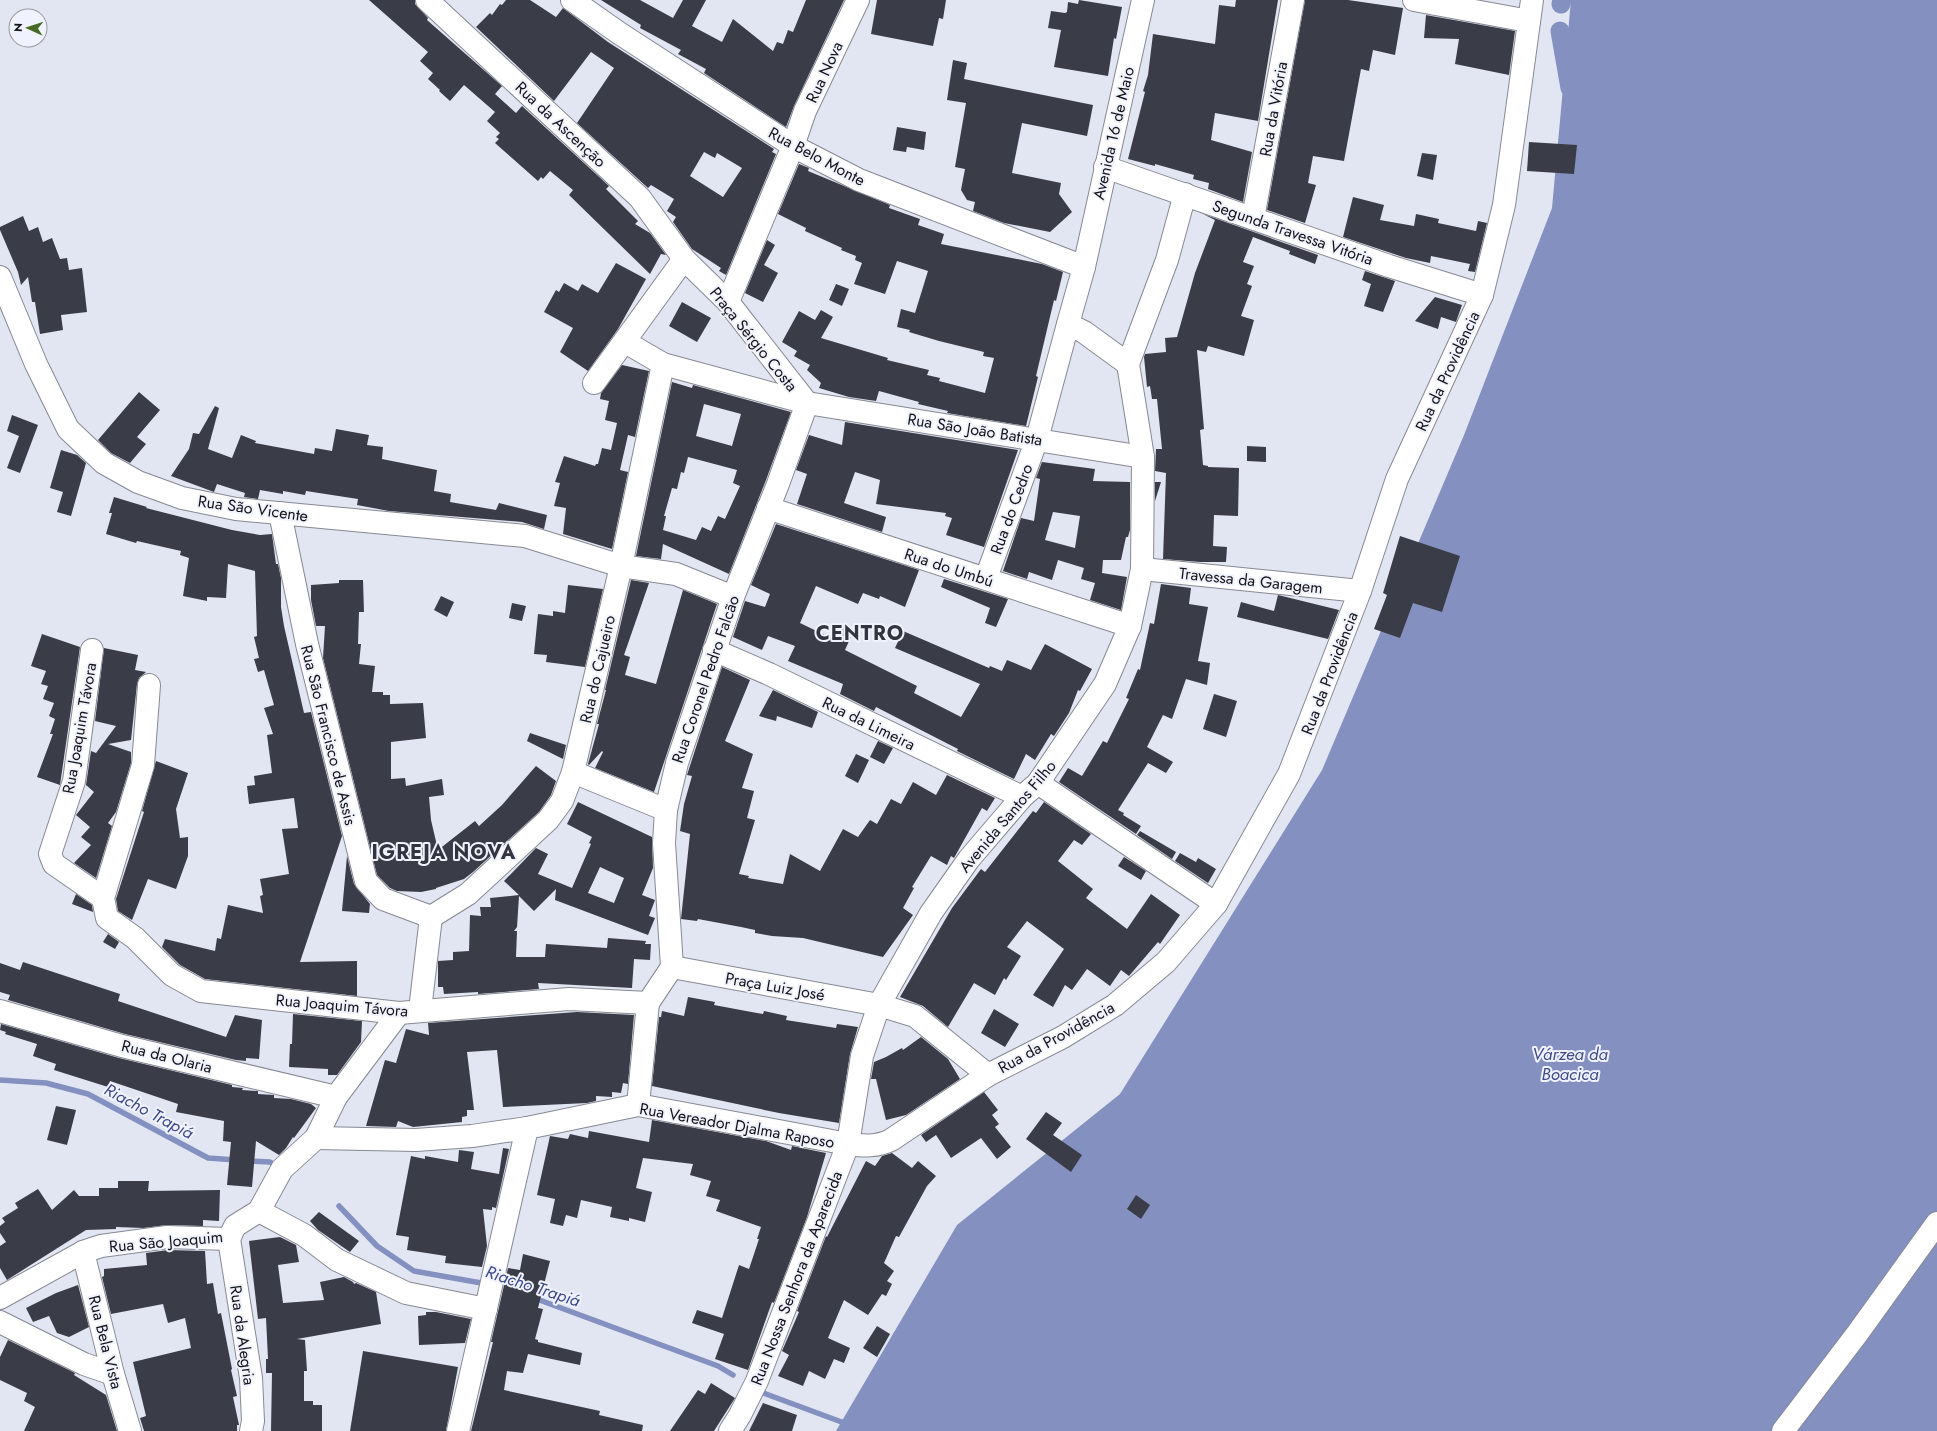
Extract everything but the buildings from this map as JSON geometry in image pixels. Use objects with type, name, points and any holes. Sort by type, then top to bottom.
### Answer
[{"type":"street","name":"Rua da Ascenção","points":[[426,0],[640,198],[684,259]]},
{"type":"street","name":"Rua Belo Monte","points":[[572,0],[619,33],[793,146],[859,180],[1084,267]]},
{"type":"street","name":"Rua Nova","points":[[728,302],[806,111],[858,0]]},
{"type":"street","name":"Avenida 16 de Maio","points":[[1068,324],[1084,267],[1143,0]]},
{"type":"street","name":"Rua da Vitória","points":[[1253,218],[1293,0]]},
{"type":"street","points":[[1414,0],[1530,10]]},
{"type":"street","name":"Rua da Providência","points":[[848,1144],[881,1145],[891,1140],[988,1075],[1063,1036],[1115,1005],[1166,962],[1216,904],[1289,774],[1360,591],[1397,479],[1482,295],[1504,205],[1530,10]]},
{"type":"street","name":"Segunda Travessa Vitória","points":[[1106,167],[1389,266],[1482,295]]},
{"type":"street","points":[[1068,324],[1084,332],[1128,364],[1168,260],[1186,194]]},
{"type":"street","name":"Praça Sérgio Costa","points":[[684,259],[728,302],[807,403]]},
{"type":"street","points":[[594,383],[627,340],[684,259]]},
{"type":"street","name":"Rua São Vicente","points":[[0,277],[36,364],[68,429],[104,463],[138,482],[182,498],[236,508],[525,536],[621,566],[676,574],[732,597]]},
{"type":"street","name":"Rua do Cedro","points":[[986,578],[1037,439],[1068,324]]},
{"type":"street","name":"Rua São João Batista","points":[[627,340],[627,343],[663,364],[807,403],[1037,439],[1143,458]]},
{"type":"street","name":"Rua do Cajueiro","points":[[431,917],[468,894],[548,820],[562,801],[573,772],[621,566],[663,364]]},
{"type":"street","name":"Avenida Santos Filho","points":[[879,1005],[940,901],[969,859],[1022,797],[1038,783],[1105,684],[1130,626],[1142,569],[1143,458],[1128,364]]},
{"type":"street","name":"Rua Coronel Pedro Falcão","points":[[672,968],[664,843],[666,810],[677,763],[732,597],[768,508],[807,403]]},
{"type":"street","name":"Rua do Umbú","points":[[768,508],[1130,626]]},
{"type":"street","name":"Rua São Francisco de Assis","points":[[280,513],[307,644],[366,880],[384,899],[431,917]]},
{"type":"street","name":"Travessa da Garagem","points":[[1142,569],[1360,591]]},
{"type":"street","name":"Rua Joaquim Távora","points":[[92,650],[74,781],[50,854],[54,864],[103,898]]},
{"type":"street","name":"Rua da Limeira","points":[[714,650],[769,674],[1022,797]]},
{"type":"street","name":"Rua Joaquim Távora","points":[[148,685],[143,765],[103,898],[107,918],[135,938],[172,975],[201,991],[399,1013],[420,1010],[569,999],[648,1003]]},
{"type":"street","points":[[573,772],[666,810]]},
{"type":"street","points":[[1038,783],[1216,904]]},
{"type":"street","points":[[420,1010],[431,917]]},
{"type":"street","points":[[638,1105],[648,1003],[672,968]]},
{"type":"street","name":"Praça Luiz José","points":[[672,968],[879,1005],[916,1016],[988,1075]]},
{"type":"street","name":"Rua Nossa Senhora da Aparecida","points":[[730,1431],[757,1381],[848,1144],[862,1056],[879,1005]]},
{"type":"street","name":"Rua da Olaria","points":[[0,1011],[122,1046],[336,1097]]},
{"type":"street","name":"Rua São Joaquim","points":[[0,1298],[83,1252],[101,1246],[167,1237],[229,1238],[235,1226],[259,1211],[282,1169],[316,1138],[336,1097],[399,1013]]},
{"type":"street","name":"Rua Vereador Djalma Raposo","points":[[316,1138],[416,1140],[472,1136],[526,1128],[638,1105],[848,1144]]},
{"type":"street","points":[[458,1431],[497,1265],[526,1128]]},
{"type":"street","points":[[259,1211],[304,1235],[337,1260],[406,1292],[487,1303]]},
{"type":"street","points":[[1783,1431],[1857,1334],[1937,1223]]},
{"type":"street","name":"Rua da Alegria","points":[[229,1238],[251,1378],[253,1421],[251,1431]]},
{"type":"street","name":"Rua Bela Vista","points":[[83,1252],[113,1374],[130,1431]]},
{"type":"street","points":[[0,1322],[84,1364],[113,1374]]},
{"type":"water","name":"Várzea da Boacica","points":[[1571,0],[1937,0],[1937,1431],[836,1431],[957,1225],[1120,1094],[1322,770],[1464,435],[1552,208]]},
{"type":"waterway","points":[[1561,4],[1562,0]]},
{"type":"waterway","points":[[1560,31],[1570,88]]},
{"type":"waterway","name":"Riacho Trapiá","points":[[0,1080],[46,1083],[88,1094],[208,1158],[236,1160]]},
{"type":"waterway","name":"Riacho Trapiá","points":[[248,1161],[270,1162],[278,1167]]},
{"type":"waterway","name":"Riacho Trapiá","points":[[339,1206],[377,1246],[414,1271],[487,1284]]},
{"type":"waterway","name":"Riacho Trapiá","points":[[534,1298],[718,1366],[733,1375]]},
{"type":"waterway","name":"Riacho Trapiá","points":[[758,1390],[847,1424]]},
{"type":"district","name":"CENTRO","points":[[860,633]]},
{"type":"district","name":"IGREJA NOVA","points":[[444,852]]}]
